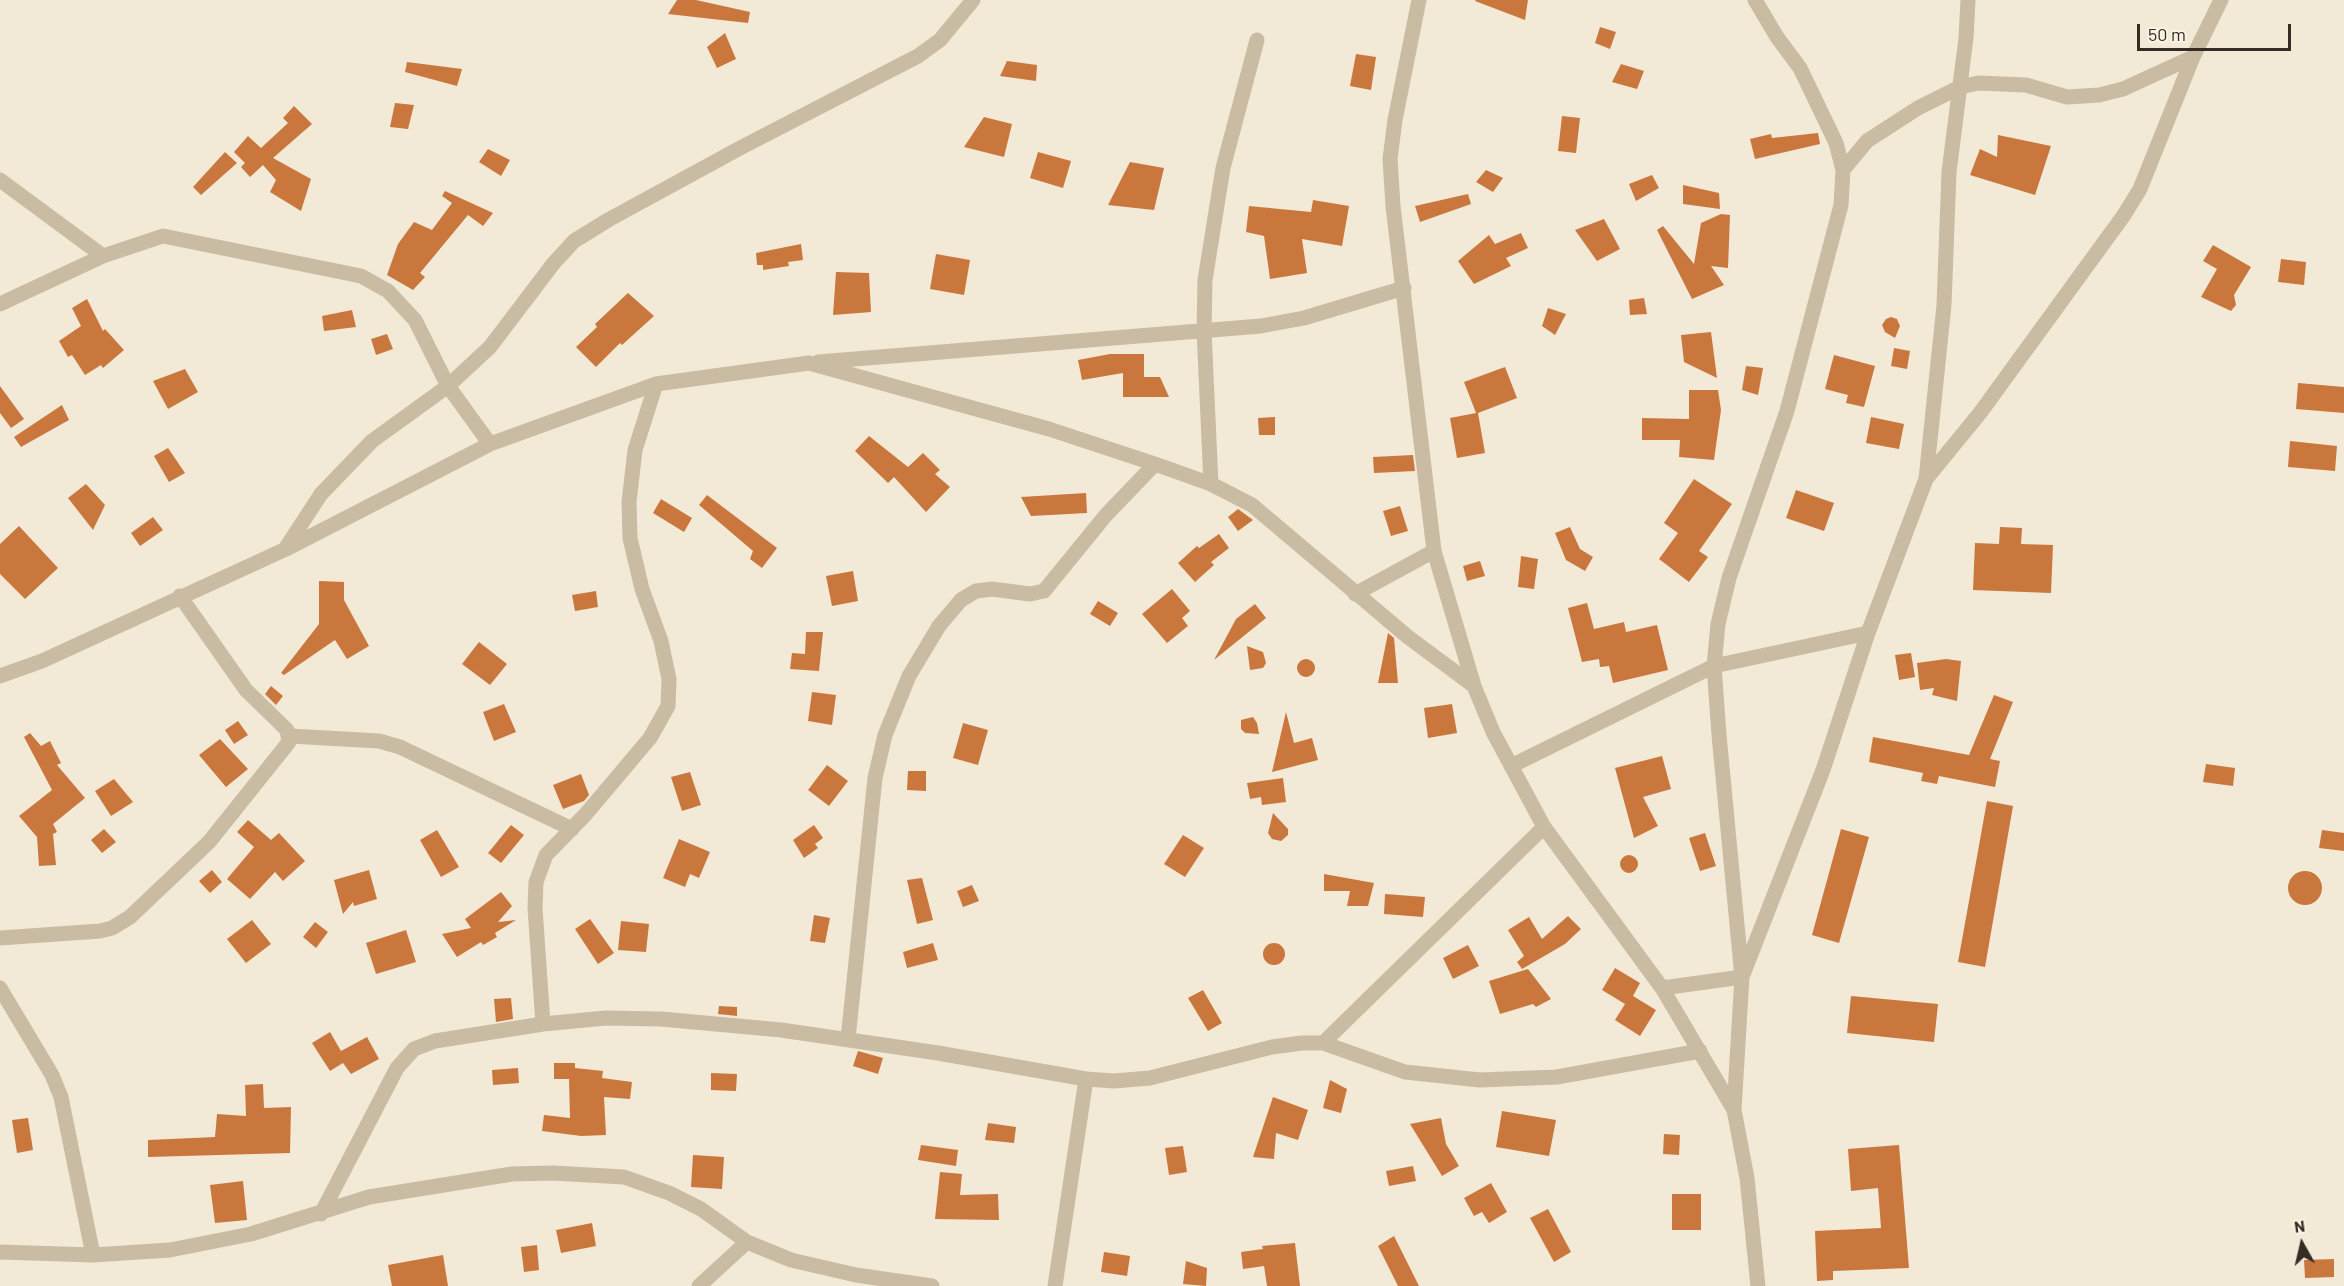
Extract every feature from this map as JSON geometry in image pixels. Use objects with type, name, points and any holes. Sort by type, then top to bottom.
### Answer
[{"type":"street","points":[[286,549],[321,495],[372,441],[448,386],[490,347],[553,264],[574,241],[608,219],[918,56],[940,40],[973,0]]},
{"type":"street","points":[[1419,0],[1395,120],[1390,159],[1434,551],[1474,686],[1511,766],[1544,826],[1662,988],[1734,1110]]},
{"type":"street","points":[[1755,0],[1777,37],[1800,68],[1836,142],[1843,170],[1841,205],[1787,411],[1724,601],[1718,624],[1714,666],[1742,977],[1734,1110],[1747,1178],[1758,1286]]},
{"type":"street","points":[[1742,977],[1823,770],[1868,633],[1926,479],[1944,305],[1949,172],[1968,0]]},
{"type":"street","points":[[1926,479],[1980,413],[2124,215],[2140,189],[2193,57],[2221,0]]},
{"type":"street","points":[[1211,484],[1204,331],[1205,280],[1223,168],[1257,40]]},
{"type":"street","points":[[1843,170],[1867,141],[1918,108],[1960,87],[1978,83],[2026,86],[2067,97],[2099,95],[2123,90],[2193,57]]},
{"type":"street","points":[[0,180],[103,256]]},
{"type":"street","points":[[0,304],[103,256],[154,239],[175,237],[361,276],[388,291],[415,320],[448,386],[490,444]]},
{"type":"street","points":[[0,675],[42,661],[286,549],[490,444],[657,384],[810,363],[1204,331],[1304,318],[1404,288]]},
{"type":"street","points":[[810,363],[1049,429],[1211,484],[1252,505],[1356,594],[1474,686]]},
{"type":"street","points":[[543,1024],[535,908],[536,882],[546,855],[650,738],[668,706],[669,679],[661,641],[642,588],[630,538],[629,511],[635,450],[657,384]]},
{"type":"street","points":[[848,1039],[875,778],[885,735],[909,676],[939,626],[961,600],[976,591],[992,589],[1030,594],[1044,591],[1106,515],[1155,464]]},
{"type":"street","points":[[1356,594],[1434,551]]},
{"type":"street","points":[[180,596],[246,690],[290,736],[379,741],[400,747],[572,828]]},
{"type":"street","points":[[1511,766],[1714,666],[1868,633]]},
{"type":"street","points":[[0,938],[100,932],[130,917],[209,842],[289,742],[290,736]]},
{"type":"street","points":[[1323,1043],[1544,826]]},
{"type":"street","points":[[1662,988],[1742,977]]},
{"type":"street","points":[[0,988],[52,1075],[61,1097],[93,1256]]},
{"type":"street","points":[[321,1214],[397,1068],[414,1049],[435,1041],[543,1024],[606,1018],[661,1019],[848,1039],[1086,1079],[1114,1081],[1150,1078],[1272,1047],[1302,1043],[1323,1043],[1405,1072],[1480,1080],[1557,1077],[1700,1051]]},
{"type":"street","points":[[1055,1286],[1086,1079]]},
{"type":"street","points":[[0,1252],[93,1256],[170,1250],[251,1234],[321,1214],[369,1197],[512,1174],[624,1177],[669,1193],[701,1209],[747,1242],[791,1260],[856,1275],[932,1286]]},
{"type":"street","points":[[699,1286],[747,1242]]},
{"type":"building","points":[[677,0],[696,0],[750,12],[748,23],[668,14]]},
{"type":"building","points":[[1528,0],[1525,20],[1475,1]]},
{"type":"building","points":[[1600,27],[1616,32],[1610,49],[1595,43]]},
{"type":"building","points":[[725,33],[736,59],[717,68],[707,47]]},
{"type":"building","points":[[1356,54],[1376,57],[1371,90],[1350,86]]},
{"type":"building","points":[[1007,61],[1037,65],[1036,81],[1000,76]]},
{"type":"building","points":[[407,62],[462,69],[457,86],[405,72]]},
{"type":"building","points":[[1621,64],[1644,71],[1637,89],[1612,82]]},
{"type":"building","points":[[395,103],[414,105],[408,129],[390,127]]},
{"type":"building","points":[[294,106],[312,124],[273,158],[311,179],[301,211],[270,192],[276,180],[263,165],[250,177],[241,167],[245,163],[234,152],[248,136],[261,148],[288,123],[283,118]]},
{"type":"building","points":[[1562,116],[1580,118],[1576,153],[1558,151]]},
{"type":"building","points":[[984,117],[1012,124],[1004,157],[964,147]]},
{"type":"building","points":[[1818,133],[1820,144],[1755,159],[1750,139],[1771,134],[1772,138]]},
{"type":"building","points":[[1998,135],[2051,146],[2035,195],[1970,175],[1980,149],[1997,157]]},
{"type":"building","points":[[488,149],[510,160],[501,176],[479,162]]},
{"type":"building","points":[[225,152],[237,163],[201,195],[193,187]]},
{"type":"building","points":[[1038,152],[1071,161],[1063,188],[1030,178]]},
{"type":"building","points":[[1130,162],[1164,168],[1154,210],[1108,205]]},
{"type":"building","points":[[1486,170],[1503,178],[1493,192],[1476,182]]},
{"type":"building","points":[[1652,175],[1659,188],[1636,201],[1629,184]]},
{"type":"building","points":[[1683,185],[1719,193],[1720,209],[1683,204]]},
{"type":"building","points":[[445,191],[493,213],[483,226],[468,215],[420,273],[425,277],[413,290],[387,275],[398,244],[414,222],[432,230],[452,203],[442,196]]},
{"type":"building","points":[[1468,194],[1471,204],[1420,222],[1415,206]]},
{"type":"building","points":[[1313,200],[1349,206],[1342,246],[1302,239],[1307,273],[1270,279],[1264,236],[1246,232],[1249,206],[1311,212]]},
{"type":"building","points":[[1721,214],[1730,215],[1728,268],[1711,266],[1724,285],[1692,299],[1657,230],[1663,226],[1694,264],[1701,223]]},
{"type":"building","points":[[1604,219],[1620,249],[1597,261],[1575,230]]},
{"type":"building","points":[[1521,233],[1528,248],[1506,258],[1511,266],[1474,284],[1458,261],[1489,235],[1495,244]]},
{"type":"building","points":[[801,244],[803,260],[788,262],[789,266],[763,270],[763,265],[757,265],[756,253]]},
{"type":"building","points":[[2213,245],[2251,267],[2234,295],[2236,305],[2231,311],[2201,297],[2217,269],[2203,261]]},
{"type":"building","points":[[936,254],[970,260],[964,295],[930,289]]},
{"type":"building","points":[[2281,259],[2306,262],[2304,285],[2278,282]]},
{"type":"building","points":[[836,272],[869,273],[871,312],[833,315]]},
{"type":"building","points":[[628,293],[654,316],[622,345],[620,343],[596,367],[576,347],[597,327],[595,324]]},
{"type":"building","points":[[1644,298],[1647,314],[1630,315],[1629,300]]},
{"type":"building","points":[[87,299],[103,331],[105,329],[124,350],[103,368],[101,365],[85,375],[72,355],[68,357],[59,341],[81,326],[72,308]]},
{"type":"building","points":[[1548,308],[1566,314],[1555,335],[1542,326]]},
{"type":"building","points":[[352,310],[356,327],[324,331],[322,316]]},
{"type":"building","points":[[1891,317],[1897,319],[1900,326],[1895,338],[1885,332],[1882,325],[1886,319]]},
{"type":"building","points":[[1711,332],[1717,378],[1684,362],[1681,335]]},
{"type":"building","points":[[387,334],[393,349],[376,355],[371,339]]},
{"type":"building","points":[[1894,348],[1910,351],[1907,369],[1891,366]]},
{"type":"building","points":[[1110,354],[1144,354],[1144,377],[1160,377],[1169,397],[1123,397],[1123,373],[1082,380],[1078,360]]},
{"type":"building","points":[[1834,355],[1875,366],[1864,407],[1846,403],[1848,395],[1825,389]]},
{"type":"building","points":[[1746,366],[1763,368],[1758,395],[1742,390]]},
{"type":"building","points":[[1505,367],[1517,398],[1478,413],[1485,453],[1457,458],[1450,418],[1476,413],[1464,382]]},
{"type":"building","points":[[185,369],[198,392],[168,409],[153,381]]},
{"type":"building","points":[[2298,383],[2344,387],[2344,413],[2296,409]]},
{"type":"building","points":[[0,386],[24,419],[11,428],[0,413]]},
{"type":"building","points":[[1689,390],[1718,390],[1721,410],[1714,460],[1679,457],[1680,440],[1642,440],[1642,418],[1689,419]]},
{"type":"building","points":[[62,405],[69,420],[21,447],[14,437]]},
{"type":"building","points":[[1275,417],[1275,435],[1259,435],[1258,418]]},
{"type":"building","points":[[1871,417],[1904,424],[1899,449],[1866,443]]},
{"type":"building","points":[[869,436],[908,467],[923,453],[940,470],[935,474],[950,487],[926,512],[894,477],[888,483],[855,451]]},
{"type":"building","points":[[2290,441],[2337,446],[2335,471],[2288,467]]},
{"type":"building","points":[[168,448],[185,473],[169,482],[154,456]]},
{"type":"building","points":[[1413,455],[1415,471],[1374,473],[1373,457]]},
{"type":"building","points":[[1694,479],[1732,504],[1699,551],[1708,557],[1689,582],[1659,559],[1678,533],[1664,523]]},
{"type":"building","points":[[86,484],[105,505],[93,530],[68,498]]},
{"type":"building","points":[[1796,490],[1834,503],[1824,531],[1786,518]]},
{"type":"building","points":[[1086,493],[1087,513],[1031,516],[1021,497]]},
{"type":"building","points":[[707,495],[777,548],[762,568],[750,559],[753,551],[699,505]]},
{"type":"building","points":[[661,499],[692,518],[684,532],[653,513]]},
{"type":"building","points":[[1400,506],[1408,531],[1391,536],[1383,511]]},
{"type":"building","points":[[1238,509],[1253,520],[1238,531],[1228,517]]},
{"type":"building","points":[[153,517],[163,530],[140,546],[131,533]]},
{"type":"building","points":[[19,526],[58,568],[25,599],[0,574],[0,544]]},
{"type":"building","points":[[1570,527],[1580,549],[1593,557],[1585,571],[1566,560],[1555,533]]},
{"type":"building","points":[[2000,527],[2022,528],[2021,544],[2053,545],[2051,593],[1973,590],[1975,543],[1999,544]]},
{"type":"building","points":[[1219,534],[1229,548],[1211,562],[1214,565],[1195,582],[1178,563],[1197,546],[1199,548]]},
{"type":"building","points":[[1521,556],[1538,559],[1534,589],[1518,587]]},
{"type":"building","points":[[1480,561],[1485,576],[1467,581],[1463,566]]},
{"type":"building","points":[[853,571],[858,601],[832,606],[826,576]]},
{"type":"building","points":[[319,581],[344,582],[344,600],[369,646],[347,659],[335,640],[284,675],[281,673],[319,624]]},
{"type":"building","points":[[1172,589],[1190,611],[1182,618],[1188,626],[1167,643],[1142,614]]},
{"type":"building","points":[[596,591],[598,607],[575,611],[572,595]]},
{"type":"building","points":[[1098,601],[1118,613],[1110,626],[1090,614]]},
{"type":"building","points":[[1587,603],[1594,629],[1624,622],[1626,632],[1657,625],[1668,670],[1613,683],[1609,666],[1600,667],[1599,659],[1582,662],[1568,608]]},
{"type":"building","points":[[1255,604],[1266,618],[1214,660],[1236,619]]},
{"type":"building","points":[[806,632],[823,632],[819,671],[790,669],[792,653],[805,654]]},
{"type":"building","points":[[1388,633],[1394,638],[1398,683],[1378,683]]},
{"type":"building","points":[[479,642],[507,664],[490,685],[462,664]]},
{"type":"building","points":[[1247,646],[1263,652],[1266,663],[1263,668],[1250,670]]},
{"type":"building","points":[[1911,653],[1915,677],[1899,680],[1895,655]]},
{"type":"building","points":[[1306,659],[1312,662],[1315,668],[1312,674],[1306,677],[1300,674],[1297,668],[1300,662]]},
{"type":"building","points":[[1946,659],[1961,661],[1957,701],[1932,695],[1934,688],[1920,690],[1917,663]]},
{"type":"building","points":[[271,686],[283,696],[276,705],[265,694]]},
{"type":"building","points":[[812,692],[836,695],[832,725],[808,721]]},
{"type":"building","points":[[1994,695],[2013,702],[1990,759],[2000,761],[1995,787],[1939,776],[1937,784],[1921,781],[1923,773],[1869,762],[1873,737],[1969,755]]},
{"type":"building","points":[[504,704],[516,732],[494,741],[483,712]]},
{"type":"building","points":[[1452,704],[1457,733],[1428,738],[1424,708]]},
{"type":"building","points":[[1286,712],[1294,743],[1312,738],[1318,760],[1272,772]]},
{"type":"building","points":[[1253,717],[1259,734],[1245,733],[1241,729],[1241,720]]},
{"type":"building","points":[[238,721],[248,735],[234,744],[225,730]]},
{"type":"building","points":[[963,723],[988,730],[978,765],[953,758]]},
{"type":"building","points":[[30,733],[41,746],[50,741],[61,763],[57,765],[85,798],[53,824],[57,832],[53,834],[56,865],[39,866],[37,837],[19,816],[52,790],[24,737]]},
{"type":"building","points":[[220,739],[248,769],[226,787],[199,755]]},
{"type":"building","points":[[1662,756],[1671,789],[1643,797],[1658,826],[1634,838],[1615,768]]},
{"type":"building","points":[[2206,764],[2235,768],[2233,786],[2203,782]]},
{"type":"building","points":[[827,765],[848,781],[829,806],[808,790]]},
{"type":"building","points":[[908,771],[926,771],[926,791],[907,790]]},
{"type":"building","points":[[690,772],[701,805],[682,811],[671,777]]},
{"type":"building","points":[[581,774],[589,795],[584,801],[563,809],[553,785]]},
{"type":"building","points":[[1283,778],[1286,802],[1262,805],[1261,797],[1250,799],[1247,783]]},
{"type":"building","points":[[114,779],[133,802],[111,816],[95,791]]},
{"type":"building","points":[[1987,801],[2013,806],[1985,967],[1958,962]]},
{"type":"building","points":[[1273,813],[1288,829],[1288,835],[1281,841],[1272,839],[1268,833]]},
{"type":"building","points":[[248,820],[271,840],[279,833],[305,861],[283,881],[275,872],[250,899],[227,879],[254,847],[237,832]]},
{"type":"building","points":[[511,825],[524,835],[501,863],[488,853]]},
{"type":"building","points":[[814,825],[823,838],[815,844],[818,848],[804,858],[793,840]]},
{"type":"building","points":[[104,829],[116,842],[102,853],[91,840]]},
{"type":"building","points":[[1841,829],[1869,837],[1839,943],[1812,935]]},
{"type":"building","points":[[437,830],[459,867],[441,877],[420,840]]},
{"type":"building","points":[[2322,830],[2344,833],[2344,851],[2319,848]]},
{"type":"building","points":[[1705,833],[1716,866],[1700,871],[1689,838]]},
{"type":"building","points":[[1183,835],[1204,848],[1185,877],[1164,864]]},
{"type":"building","points":[[679,839],[710,852],[699,878],[690,874],[685,887],[663,878]]},
{"type":"building","points":[[1629,855],[1635,858],[1638,864],[1635,870],[1629,873],[1623,870],[1620,864],[1623,858]]},
{"type":"building","points":[[212,870],[222,882],[210,893],[199,881]]},
{"type":"building","points":[[369,870],[377,899],[354,906],[353,902],[343,914],[334,880]]},
{"type":"building","points":[[2305,871],[2317,876],[2322,888],[2317,900],[2305,905],[2293,900],[2288,888],[2293,876]]},
{"type":"building","points":[[1324,874],[1374,883],[1368,906],[1347,906],[1350,891],[1324,891]]},
{"type":"building","points":[[922,878],[933,920],[917,924],[907,880]]},
{"type":"building","points":[[972,885],[979,901],[963,907],[957,891]]},
{"type":"building","points":[[501,892],[512,906],[498,922],[516,920],[495,933],[497,937],[483,945],[481,942],[457,957],[442,934],[471,928],[465,919]]},
{"type":"building","points":[[1385,894],[1425,897],[1423,917],[1384,914]]},
{"type":"building","points":[[814,915],[830,918],[825,943],[810,941]]},
{"type":"building","points":[[1568,916],[1581,929],[1565,944],[1522,969],[1517,962],[1524,956],[1508,930],[1529,917],[1542,939]]},
{"type":"building","points":[[590,919],[614,953],[598,964],[575,929]]},
{"type":"building","points":[[252,920],[271,944],[246,963],[227,939]]},
{"type":"building","points":[[621,921],[649,924],[646,952],[618,950]]},
{"type":"building","points":[[315,922],[328,932],[316,948],[303,937]]},
{"type":"building","points":[[406,930],[416,962],[376,974],[366,943]]},
{"type":"building","points":[[933,943],[938,960],[907,968],[903,952]]},
{"type":"building","points":[[1274,943],[1282,946],[1285,954],[1282,962],[1274,965],[1266,962],[1263,954],[1266,946]]},
{"type":"building","points":[[1468,945],[1479,966],[1453,979],[1443,958]]},
{"type":"building","points":[[1615,968],[1640,983],[1633,996],[1656,1010],[1640,1036],[1615,1020],[1625,1004],[1602,990]]},
{"type":"building","points":[[1528,969],[1551,999],[1536,1007],[1533,1004],[1500,1014],[1489,981]]},
{"type":"building","points":[[1203,990],[1222,1023],[1208,1031],[1188,998]]},
{"type":"building","points":[[1851,996],[1938,1004],[1934,1042],[1847,1033]]},
{"type":"building","points":[[511,998],[513,1019],[496,1022],[494,999]]},
{"type":"building","points":[[719,1006],[737,1007],[737,1016],[718,1014]]},
{"type":"building","points":[[330,1032],[341,1051],[367,1037],[379,1059],[351,1074],[343,1063],[330,1071],[312,1043]]},
{"type":"building","points":[[858,1051],[883,1058],[878,1074],[853,1066]]},
{"type":"building","points":[[554,1063],[575,1063],[575,1068],[603,1071],[602,1078],[632,1082],[630,1099],[604,1097],[606,1135],[581,1136],[542,1131],[544,1115],[570,1118],[569,1079],[554,1079]]},
{"type":"building","points":[[518,1068],[519,1083],[493,1085],[492,1070]]},
{"type":"building","points":[[711,1073],[737,1074],[736,1091],[711,1090]]},
{"type":"building","points":[[1330,1080],[1347,1089],[1341,1113],[1323,1108]]},
{"type":"building","points":[[263,1084],[264,1108],[291,1107],[290,1153],[148,1157],[148,1140],[215,1137],[217,1114],[246,1116],[245,1085]]},
{"type":"building","points":[[1273,1097],[1308,1110],[1298,1140],[1276,1133],[1274,1159],[1253,1157]]},
{"type":"building","points":[[1502,1111],[1556,1120],[1549,1156],[1496,1147]]},
{"type":"building","points":[[28,1118],[33,1150],[17,1153],[12,1120]]},
{"type":"building","points":[[1441,1118],[1446,1144],[1459,1166],[1442,1176],[1410,1124]]},
{"type":"building","points":[[988,1123],[1016,1127],[1014,1143],[985,1140]]},
{"type":"building","points":[[1664,1134],[1680,1135],[1679,1155],[1663,1154]]},
{"type":"building","points":[[921,1145],[958,1150],[956,1166],[918,1160]]},
{"type":"building","points":[[1899,1145],[1909,1268],[1833,1271],[1833,1280],[1817,1281],[1815,1231],[1881,1228],[1878,1188],[1851,1191],[1848,1149]]},
{"type":"building","points":[[1183,1146],[1187,1172],[1169,1175],[1165,1148]]},
{"type":"building","points":[[693,1155],[724,1157],[722,1189],[691,1187]]},
{"type":"building","points":[[1413,1166],[1416,1181],[1389,1186],[1386,1171]]},
{"type":"building","points":[[940,1172],[962,1174],[960,1195],[998,1194],[999,1220],[935,1219]]},
{"type":"building","points":[[243,1181],[247,1220],[215,1223],[210,1185]]},
{"type":"building","points":[[1491,1183],[1507,1212],[1489,1223],[1482,1212],[1474,1216],[1464,1198]]},
{"type":"building","points":[[1672,1194],[1701,1194],[1701,1230],[1672,1230]]},
{"type":"building","points":[[1548,1209],[1571,1252],[1554,1262],[1530,1218]]},
{"type":"building","points":[[592,1223],[596,1246],[561,1253],[556,1230]]},
{"type":"building","points":[[1394,1236],[1419,1286],[1398,1286],[1378,1246]]},
{"type":"building","points":[[1295,1243],[1300,1286],[1267,1286],[1264,1266],[1243,1269],[1241,1252],[1263,1249],[1262,1246]]},
{"type":"building","points":[[537,1245],[539,1270],[524,1272],[521,1247]]},
{"type":"building","points":[[1104,1252],[1130,1256],[1127,1276],[1101,1272]]},
{"type":"building","points":[[443,1255],[448,1286],[392,1286],[388,1265]]},
{"type":"building","points":[[2334,1259],[2334,1277],[2305,1278],[2304,1260]]},
{"type":"building","points":[[1186,1261],[1207,1268],[1206,1286],[1183,1284]]}]
